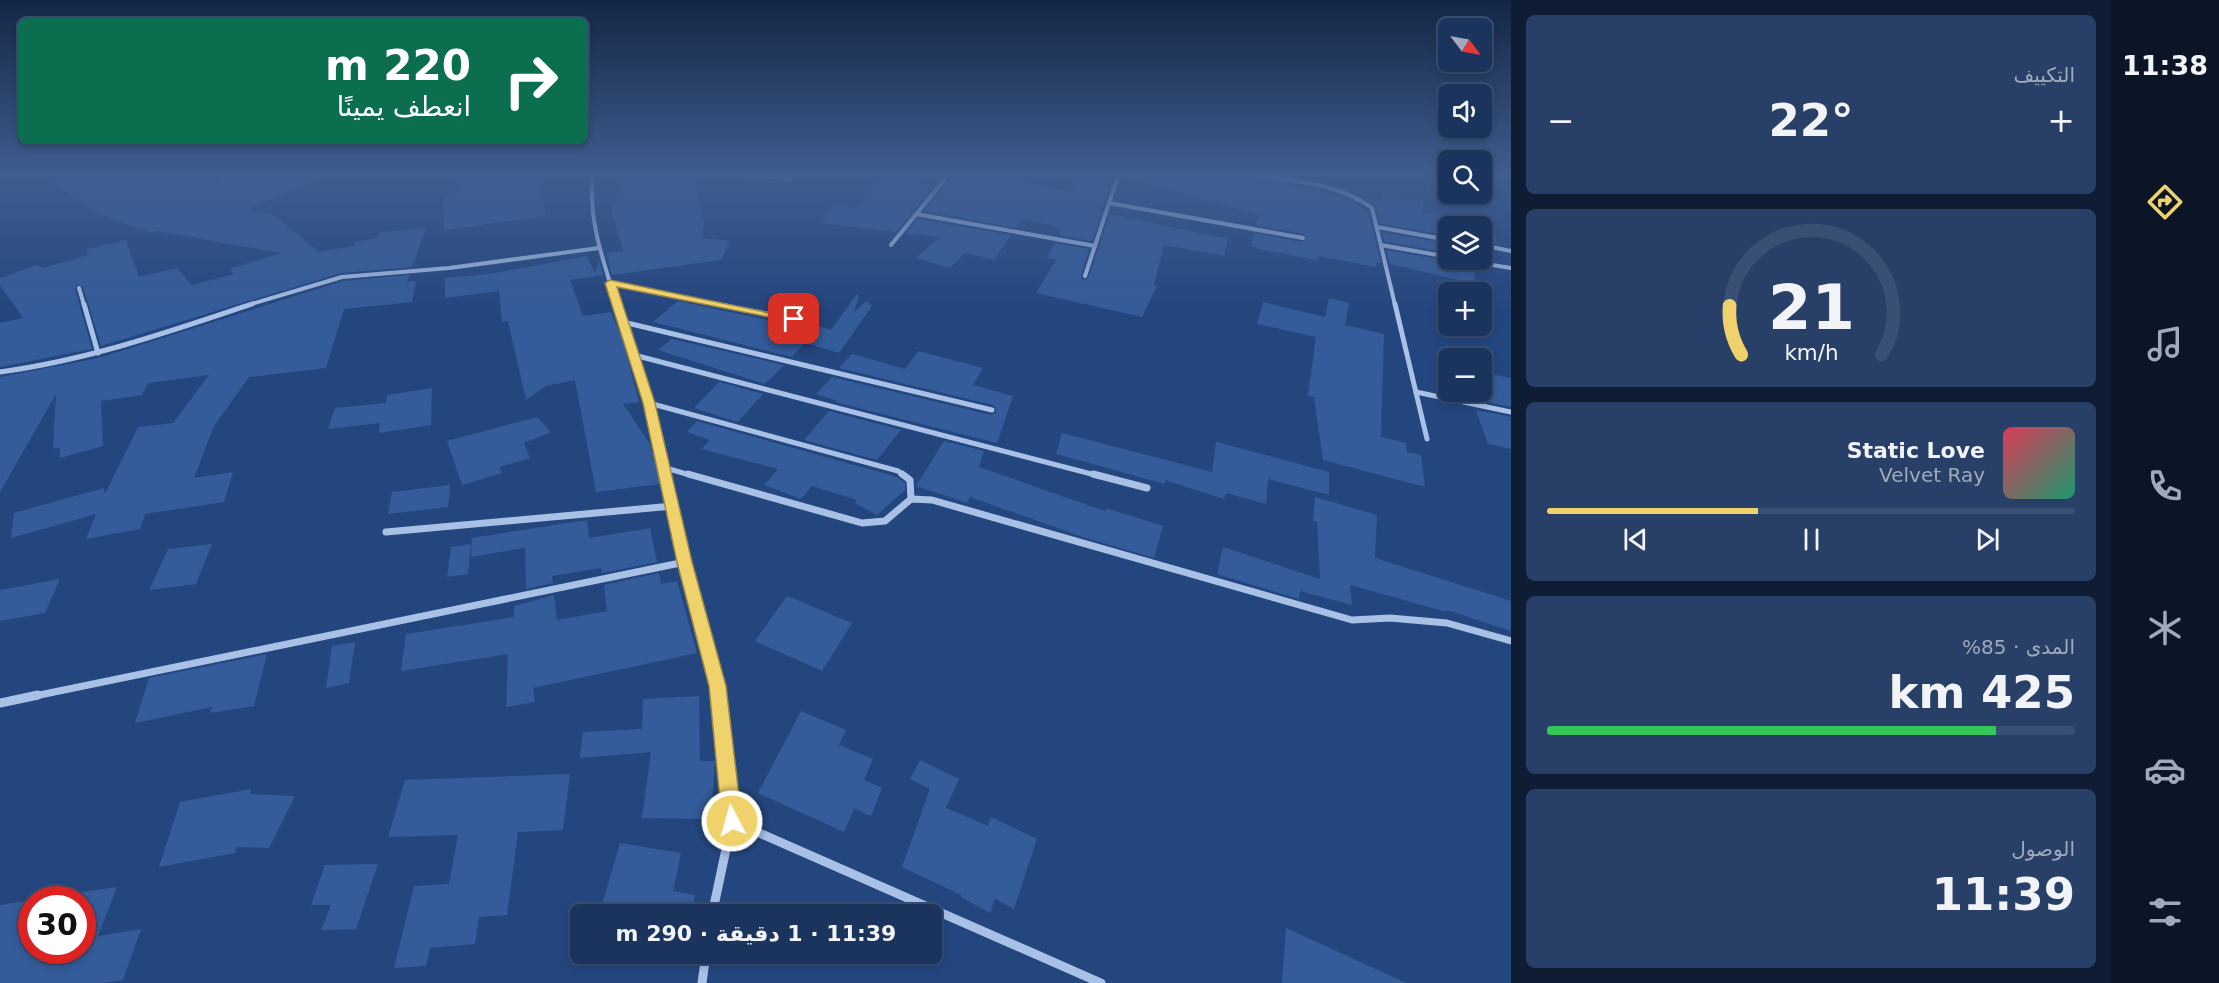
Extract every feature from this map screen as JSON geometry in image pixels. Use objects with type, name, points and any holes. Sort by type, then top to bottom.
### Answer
[{"type":"street","points":[[595,219],[599,248],[649,403],[666,468],[685,562],[717,686],[732,821],[714,904]]},
{"type":"street","points":[[891,245],[912,219]]},
{"type":"street","points":[[943,219],[1095,246]]},
{"type":"street","points":[[1085,276],[1104,219]]},
{"type":"street","points":[[1197,219],[1303,238]]},
{"type":"street","points":[[1375,219],[1427,439]]},
{"type":"street","points":[[1377,227],[1438,238]]},
{"type":"street","points":[[1381,245],[1438,255]]},
{"type":"street","points":[[1492,247],[1511,250]]},
{"type":"street","points":[[0,372],[62,363],[98,353],[184,329],[315,283],[345,276],[453,267],[599,248]]},
{"type":"street","points":[[1492,265],[1511,268]]},
{"type":"street","points":[[610,283],[794,319]]},
{"type":"street","points":[[79,288],[98,353]]},
{"type":"street","points":[[623,322],[992,410]]},
{"type":"street","points":[[634,354],[1147,488]]},
{"type":"street","points":[[1416,392],[1511,412]]},
{"type":"street","points":[[649,403],[898,471],[910,480],[911,499]]},
{"type":"street","points":[[666,468],[862,522],[885,521],[911,499],[932,500],[1352,620],[1390,618],[1447,623],[1511,641]]},
{"type":"street","points":[[386,532],[673,506]]},
{"type":"street","points":[[0,703],[685,562]]},
{"type":"street","points":[[732,821],[1101,983]]},
{"type":"street","points":[[702,983],[705,964]]},
{"type":"building","points":[[113,219],[278,219],[319,252],[355,246],[354,242],[379,238],[380,232],[426,228],[412,267],[341,273],[101,346],[83,287],[77,284],[75,289],[92,349],[0,367],[0,323],[23,318],[0,285],[0,278],[37,265],[43,268],[88,255],[87,249],[126,240],[139,277],[177,268],[192,285],[234,274],[229,269],[281,253],[157,231],[152,233]]},
{"type":"building","points":[[444,219],[525,219],[444,230]]},
{"type":"building","points":[[614,219],[703,219],[702,238],[730,241],[721,260],[612,275],[606,253],[623,251]]},
{"type":"building","points":[[824,219],[907,219],[896,232],[822,223]]},
{"type":"building","points":[[918,219],[1011,235],[994,260],[965,253],[950,268],[916,258],[940,237],[906,233]]},
{"type":"building","points":[[967,219],[1100,219],[1092,241],[1059,235],[1062,228],[1022,219],[1016,228]]},
{"type":"building","points":[[1108,219],[1133,219],[1228,239],[1224,256],[1164,245],[1154,285],[1157,286],[1142,317],[1036,293],[1056,260],[1047,258],[1055,243],[1089,249],[1081,276],[1083,280],[1088,279]]},
{"type":"building","points":[[1258,219],[1370,219],[1381,263],[1376,262],[1376,267],[1318,256],[1317,260],[1262,250],[1251,246],[1254,233],[1302,242],[1307,237],[1304,234],[1256,225]]},
{"type":"building","points":[[1379,219],[1438,219],[1438,234],[1380,223]]},
{"type":"building","points":[[1492,226],[1494,226],[1497,244],[1492,243]]},
{"type":"building","points":[[1382,232],[1438,242],[1438,251],[1384,241]]},
{"type":"building","points":[[1386,250],[1438,259],[1438,270],[1474,270],[1476,282],[1467,282],[1390,264]]},
{"type":"building","points":[[587,256],[595,274],[599,260],[603,275],[570,280],[583,316],[611,312],[623,340],[639,402],[623,404],[650,444],[652,453],[654,450],[661,484],[596,492],[575,380],[546,386],[526,400],[508,321],[502,322],[499,291],[445,298],[445,278],[489,274]]},
{"type":"building","points":[[409,275],[407,282],[416,281],[412,302],[344,309],[326,368],[249,377],[214,426],[194,478],[233,472],[224,502],[145,514],[140,529],[86,539],[96,514],[11,538],[14,513],[104,488],[105,494],[138,427],[173,423],[209,375],[148,383],[142,395],[101,401],[103,446],[60,458],[60,448],[53,449],[56,394],[0,492],[0,377],[99,358],[343,281]]},
{"type":"building","points":[[857,294],[859,296],[854,312],[867,301],[872,306],[839,353],[805,343],[792,357],[653,322],[678,301],[801,327],[805,322],[831,330]]},
{"type":"building","points":[[1329,298],[1349,303],[1345,325],[1384,334],[1381,437],[1406,443],[1407,452],[1421,455],[1425,487],[1323,460],[1314,397],[1308,396],[1316,337],[1257,324],[1263,302],[1325,317]]},
{"type":"building","points":[[672,339],[784,365],[765,384],[658,350]]},
{"type":"building","points":[[918,351],[983,368],[973,385],[1013,396],[997,443],[835,402],[837,401],[816,394],[832,377],[991,415],[996,413],[993,405],[839,368],[852,354],[905,369]]},
{"type":"building","points":[[1492,374],[1511,378],[1511,407],[1487,402],[1492,402]]},
{"type":"building","points":[[719,382],[763,394],[738,422],[694,408]]},
{"type":"building","points":[[432,388],[431,425],[379,433],[380,423],[328,429],[335,408],[386,403],[387,395]]},
{"type":"building","points":[[1476,410],[1511,417],[1511,449],[1488,444]]},
{"type":"building","points":[[829,411],[901,430],[877,460],[804,440]]},
{"type":"building","points":[[537,417],[551,432],[524,443],[530,458],[499,467],[502,473],[462,485],[447,441]]},
{"type":"building","points":[[697,421],[897,477],[905,483],[905,490],[877,515],[855,503],[857,500],[812,486],[801,499],[764,485],[778,469],[701,449],[710,440],[687,432]]},
{"type":"building","points":[[1062,433],[1212,472],[1216,442],[1329,472],[1329,495],[1268,479],[1266,504],[1226,493],[1224,499],[1165,480],[1165,484],[1056,454]]},
{"type":"building","points":[[944,441],[984,451],[979,467],[1105,511],[1106,508],[1163,526],[1154,558],[1083,537],[970,497],[967,503],[916,486]]},
{"type":"building","points":[[450,485],[448,507],[388,514],[392,492]]},
{"type":"building","points":[[1315,497],[1377,515],[1375,558],[1511,601],[1511,631],[1447,610],[1447,612],[1350,585],[1352,605],[1300,591],[1299,599],[1217,574],[1223,547],[1320,579],[1317,522],[1313,521]]},
{"type":"building","points":[[587,520],[589,538],[650,528],[657,562],[602,573],[601,568],[552,576],[553,583],[526,589],[525,548],[471,557],[472,538]]},
{"type":"building","points":[[212,544],[196,584],[149,590],[168,549]]},
{"type":"building","points":[[471,544],[468,574],[447,577],[451,547]]},
{"type":"building","points":[[659,573],[661,584],[677,581],[697,653],[533,688],[535,702],[506,707],[508,654],[401,671],[406,634],[514,617],[514,606],[554,595],[557,620],[607,611],[604,585]]},
{"type":"building","points":[[60,579],[45,613],[0,621],[0,590]]},
{"type":"building","points":[[787,596],[852,623],[822,671],[755,641]]},
{"type":"building","points":[[355,642],[349,683],[326,688],[332,646]]},
{"type":"building","points":[[267,654],[254,706],[210,713],[212,707],[135,723],[149,678]]},
{"type":"building","points":[[699,696],[700,761],[715,761],[711,819],[642,818],[651,752],[580,758],[583,732],[642,729],[643,699]]},
{"type":"building","points":[[801,711],[846,730],[839,745],[873,759],[864,780],[882,788],[871,816],[854,809],[844,832],[758,793]]},
{"type":"building","points":[[920,760],[959,779],[946,808],[988,826],[991,817],[1037,839],[1014,909],[995,899],[990,913],[961,895],[902,867],[930,789],[910,779]]},
{"type":"building","points":[[570,774],[563,830],[518,832],[507,915],[479,917],[475,944],[430,948],[426,966],[394,968],[414,886],[449,884],[458,835],[388,837],[405,780]]},
{"type":"building","points":[[251,789],[250,794],[295,796],[269,848],[236,847],[235,853],[159,867],[180,802]]},
{"type":"building","points":[[620,843],[681,853],[673,891],[695,895],[693,904],[602,904]]},
{"type":"building","points":[[378,864],[356,929],[321,930],[331,905],[311,905],[325,865]]},
{"type":"building","points":[[117,887],[98,936],[141,929],[123,980],[102,983],[0,983],[0,905],[18,902],[18,964],[96,964],[96,890]]},
{"type":"building","points":[[1286,928],[1406,983],[1282,983]]},
{"type":"route","points":[[732,821],[717,686],[685,562],[666,468],[649,403],[610,283],[794,319]]}]
